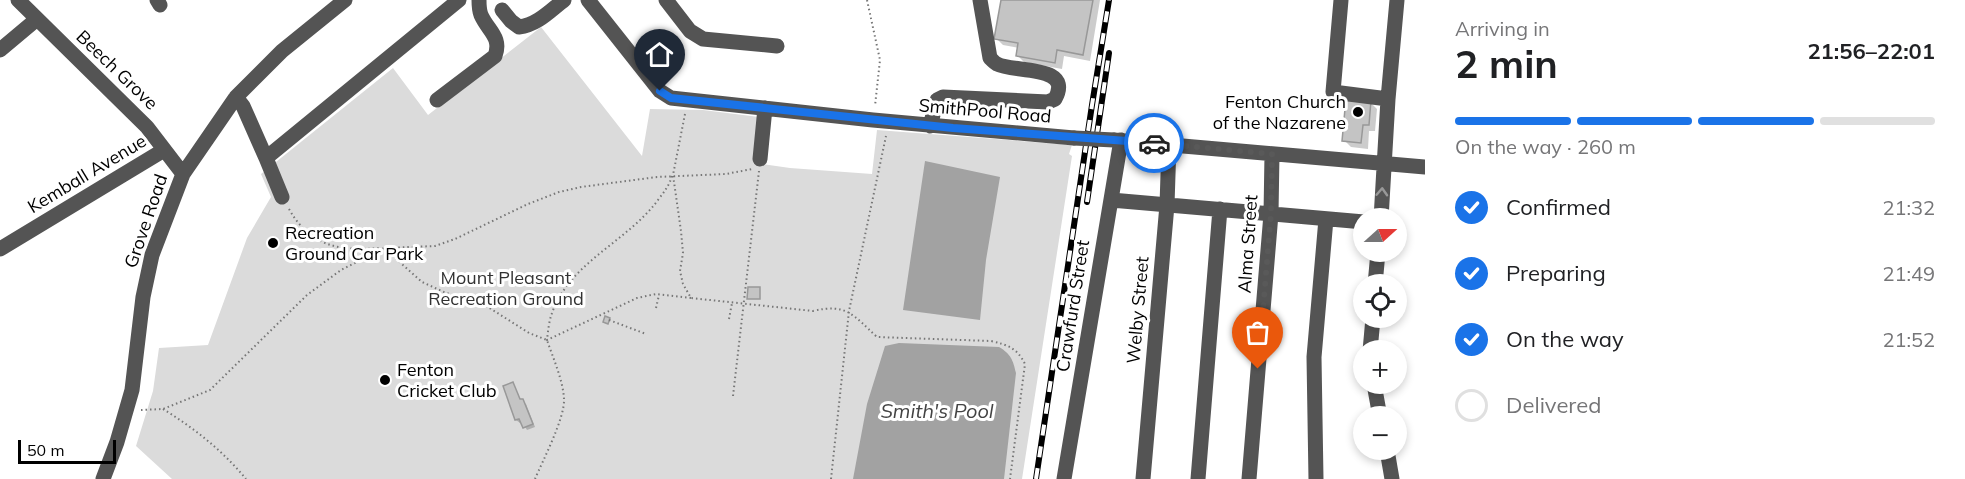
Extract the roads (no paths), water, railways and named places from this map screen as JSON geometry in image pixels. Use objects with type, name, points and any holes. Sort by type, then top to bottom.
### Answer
[{"type":"street","name":"Beech Grove","points":[[18,0],[147,127],[183,174]]},
{"type":"street","points":[[266,159],[459,0]]},
{"type":"street","points":[[437,100],[495,56],[498,48],[496,39],[482,16],[479,0]]},
{"type":"street","points":[[502,10],[519,27],[527,26],[539,20],[564,0]]},
{"type":"street","name":"SmithPool Road","points":[[588,0],[660,91],[671,98],[930,126],[1169,144],[1425,168]]},
{"type":"street","points":[[666,0],[690,31],[703,39],[777,46]]},
{"type":"street","points":[[930,126],[937,100],[943,97],[1048,102],[1055,99],[1058,94],[1059,87],[1056,79],[1046,73],[998,65],[990,58],[980,0]]},
{"type":"street","points":[[1341,0],[1333,92],[1388,99]]},
{"type":"street","points":[[1382,208],[1397,0]]},
{"type":"street","name":"Grove Road","points":[[103,479],[117,442],[132,390],[143,297],[152,255],[183,174],[236,97],[282,51],[337,2]]},
{"type":"street","points":[[0,50],[37,19]]},
{"type":"street","points":[[236,97],[243,106],[282,197]]},
{"type":"street","points":[[760,161],[765,108]]},
{"type":"street","name":"Crawfurd Street","points":[[1064,479],[1111,200],[1117,140]]},
{"type":"street","name":"Welby Street","points":[[1143,479],[1167,205],[1169,144]]},
{"type":"street","name":"Kemball Avenue","points":[[0,249],[164,150]]},
{"type":"street","name":"Alma Street","points":[[1249,479],[1271,214],[1272,154]]},
{"type":"street","points":[[1111,200],[1353,221]]},
{"type":"street","points":[[1198,479],[1220,209]]},
{"type":"street","points":[[1316,479],[1314,357],[1326,219]]},
{"type":"street","points":[[1388,460],[1392,479]]},
{"type":"water","points":[[925,161],[1000,177],[986,260],[980,320],[903,310]]},
{"type":"water","name":"Smith's Pool","points":[[899,343],[999,347],[1009,355],[1016,373],[1004,479],[853,479],[867,404],[885,346]]},
{"type":"railway","points":[[1036,479],[1109,0]]},
{"type":"railway","points":[[1087,202],[1109,53]]},
{"type":"place","name":"Fenton Church of the Nazarene","points":[[1358,112]]},
{"type":"place","name":"Recreation Ground Car Park","points":[[273,243]]},
{"type":"place","name":"Fenton Cricket Club","points":[[385,380]]},
{"type":"park label","name":"Mount Pleasant Recreation Ground","points":[[506,288]]}]
